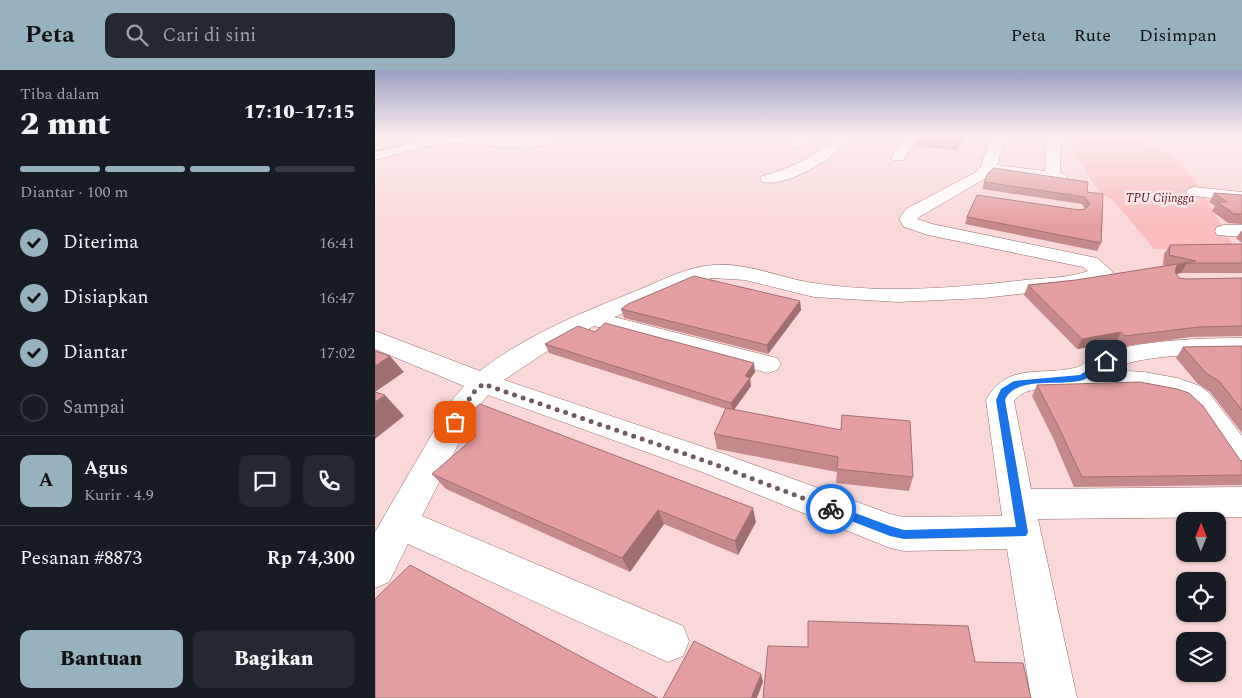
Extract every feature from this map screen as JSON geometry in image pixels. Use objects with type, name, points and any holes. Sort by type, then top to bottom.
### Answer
[{"type":"street","points":[[768,179],[809,166]]},
{"type":"street","points":[[375,569],[462,408],[473,393],[501,368],[562,332],[693,275],[710,271],[731,272],[818,291],[910,296],[1018,288],[1096,276],[1103,272],[1089,262],[922,228],[910,224],[908,219],[912,213],[953,192],[981,175],[988,168],[1056,176],[1056,166]]},
{"type":"street","points":[[953,192],[981,196]]},
{"type":"street","points":[[1194,192],[1242,197]]},
{"type":"street","points":[[591,318],[767,364]]},
{"type":"street","points":[[375,339],[433,365],[483,384],[714,464],[890,531],[904,534],[1020,518],[1242,502]]},
{"type":"street","points":[[1082,377],[1101,363],[1121,357],[1203,346],[1242,346]]},
{"type":"street","points":[[1054,698],[1000,400],[1004,392],[1016,383],[1082,377],[1166,385],[1187,392],[1198,399],[1239,454]]},
{"type":"street","points":[[401,523],[668,641]]},
{"type":"green space","name":"TPU Cijingga","points":[[1084,166],[1182,166],[1199,186],[1235,250],[1154,249],[1113,200],[1098,192]]},
{"type":"building","points":[[994,168],[1088,182],[1087,192],[1103,194],[1101,243],[967,217],[977,195],[1079,210],[1085,209],[1090,204],[1085,197],[984,182],[988,173]]},
{"type":"building","points":[[1214,193],[1242,195],[1242,214],[1234,214],[1217,202],[1227,202]]},
{"type":"building","points":[[1242,244],[1242,263],[1187,263],[1177,265],[1175,272],[1179,278],[1187,279],[1242,278],[1242,326],[1199,327],[1125,336],[1121,332],[1082,339],[1028,285],[1076,280],[1196,261],[1169,255],[1170,245]]},
{"type":"building","points":[[694,276],[800,301],[767,345],[621,309],[628,304]]},
{"type":"building","points":[[605,323],[754,363],[745,376],[750,378],[731,403],[545,344],[578,326],[595,332]]},
{"type":"building","points":[[1242,346],[1242,410],[1219,381],[1206,373],[1183,347]]},
{"type":"building","points":[[375,351],[390,356],[375,366]]},
{"type":"building","points":[[1140,382],[1189,393],[1203,406],[1242,461],[1242,475],[1082,477],[1037,385]]},
{"type":"building","points":[[375,392],[385,395],[375,402]]},
{"type":"building","points":[[480,404],[753,508],[735,541],[658,510],[622,558],[432,474],[476,436],[452,426]]},
{"type":"building","points":[[726,408],[841,430],[842,415],[910,421],[913,477],[837,469],[838,457],[714,434]]},
{"type":"building","points":[[410,565],[658,698],[375,698],[375,599]]},
{"type":"building","points":[[808,621],[968,626],[975,662],[1023,663],[1031,698],[763,698],[768,646],[808,647]]},
{"type":"building","points":[[694,641],[761,674],[751,698],[663,698]]},
{"type":"way so far","points":[[455,422],[473,393],[483,384],[714,464],[831,509]]},
{"type":"route","points":[[831,509],[890,531],[904,534],[1023,532],[1000,400],[1004,392],[1016,383],[1082,377],[1106,361]]}]
